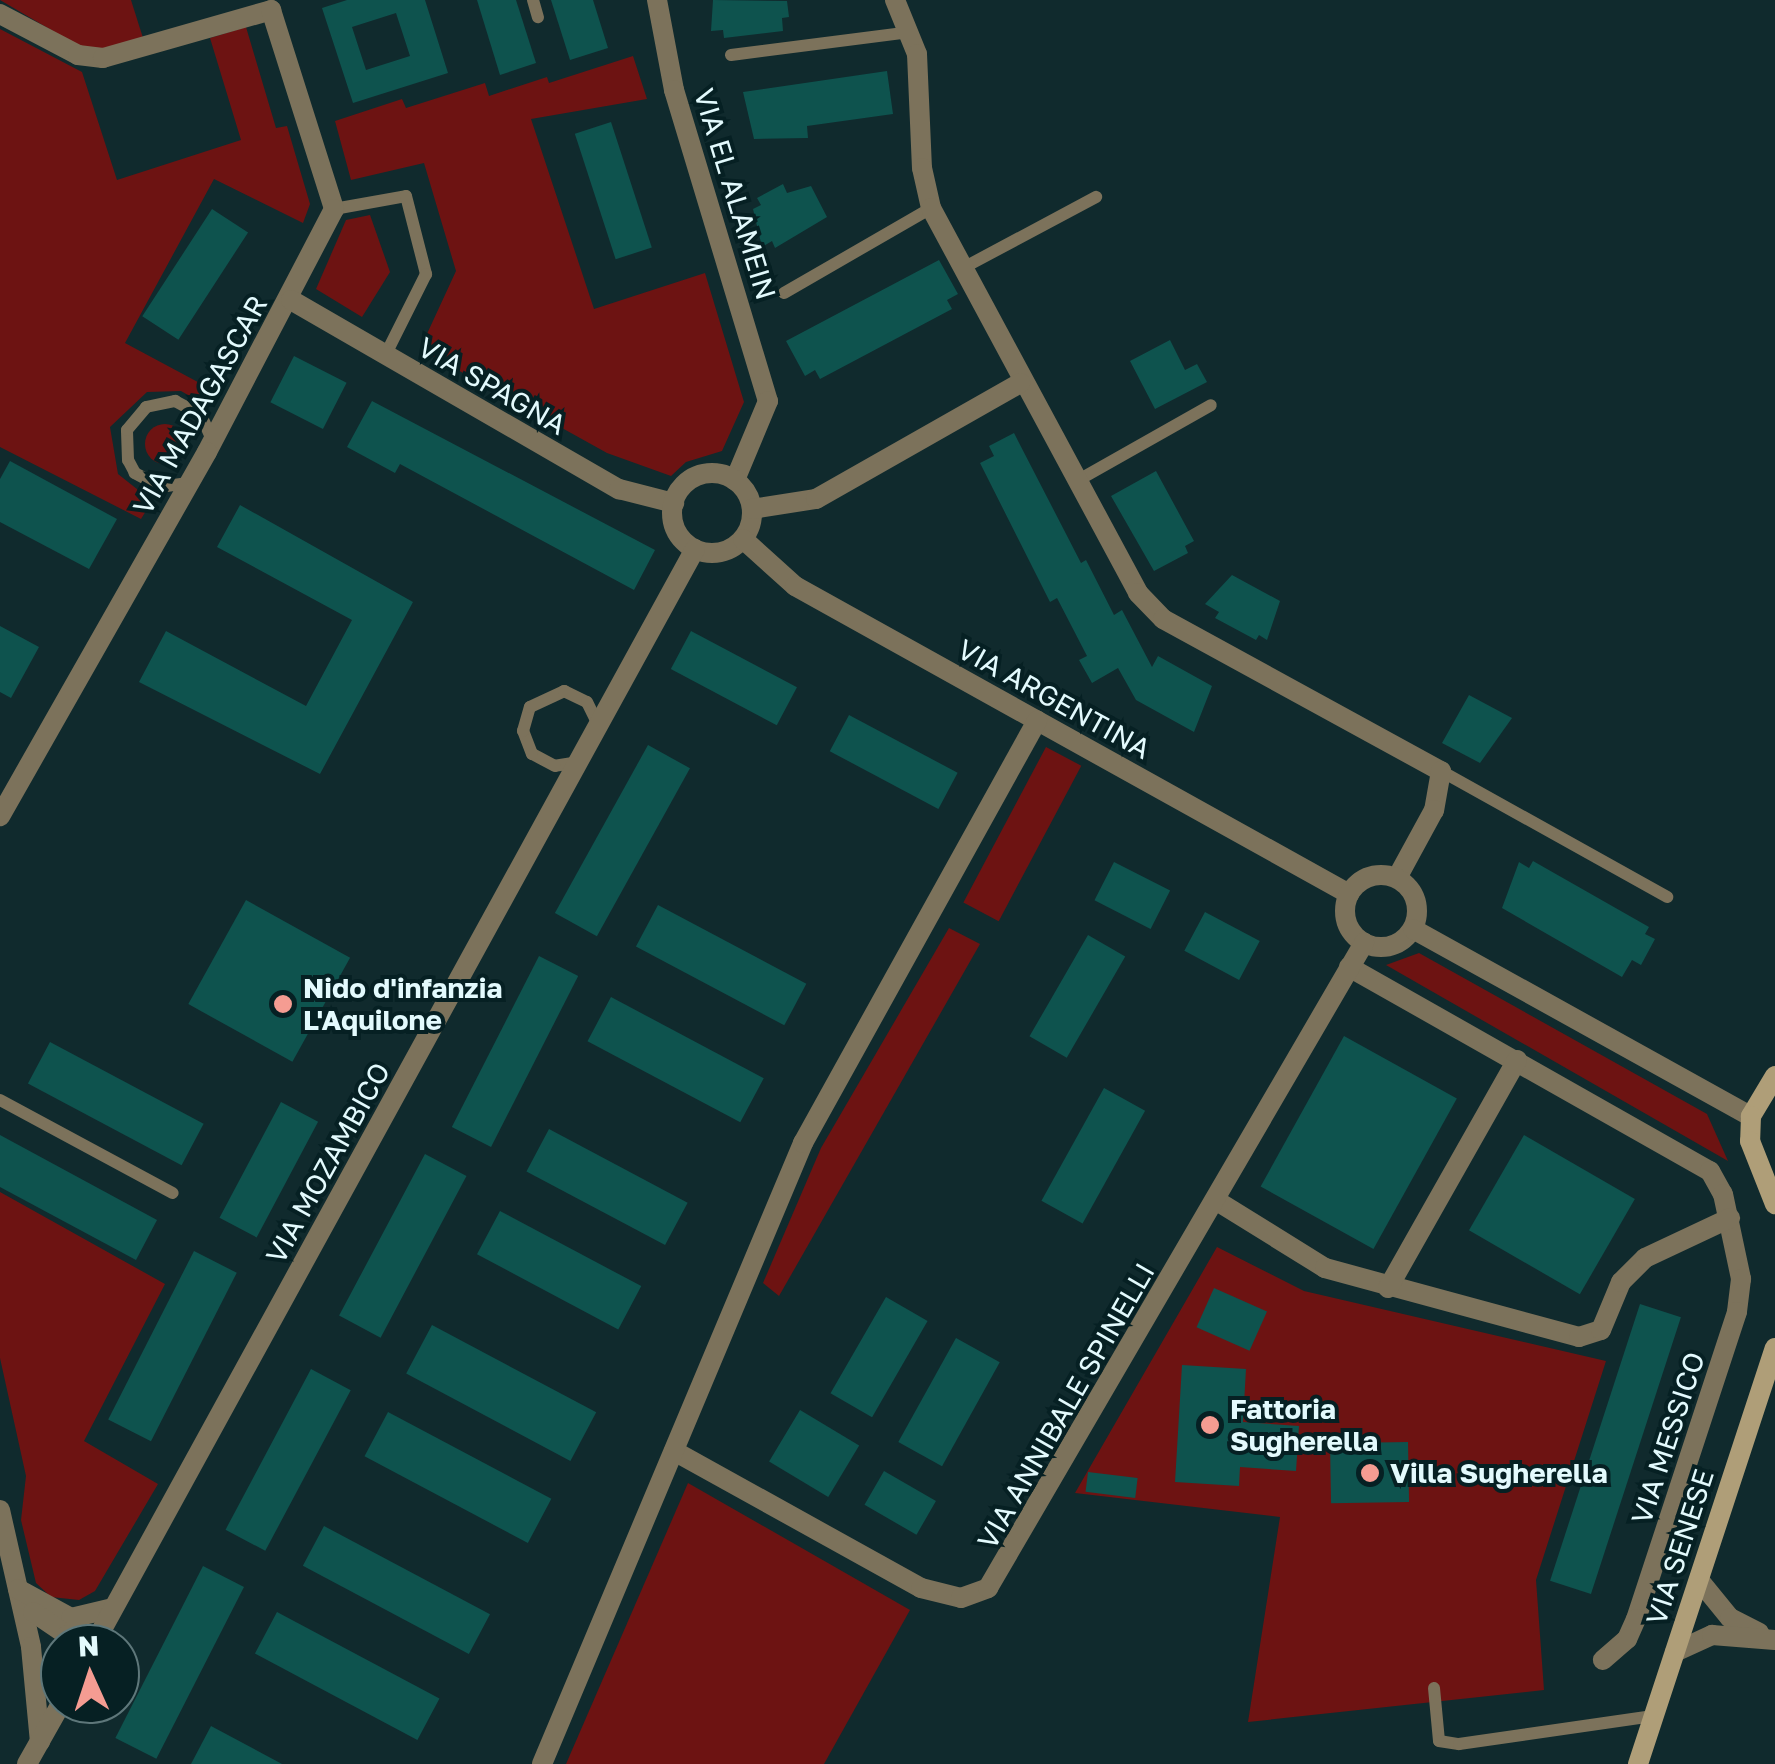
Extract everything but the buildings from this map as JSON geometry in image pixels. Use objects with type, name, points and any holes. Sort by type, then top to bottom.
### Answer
[{"type":"main road","points":[[1775,1076],[1751,1116],[1758,1172],[1775,1204]]},
{"type":"main road","name":"VIA SENESE","points":[[1638,1764],[1775,1348]]},
{"type":"street","name":"VIA EL ALAMEIN","points":[[658,0],[674,90],[768,402],[735,480]]},
{"type":"street","points":[[895,0],[910,32],[931,208],[1020,383],[1138,593],[1163,619],[1441,771],[1434,810],[1397,878]]},
{"type":"street","points":[[0,14],[78,54],[103,58],[269,5],[334,208]]},
{"type":"street","name":"VIA MADAGASCAR","points":[[0,816],[291,300],[334,208]]},
{"type":"street","name":"VIA SPAGNA","points":[[291,300],[619,489],[674,503]]},
{"type":"street","points":[[752,509],[816,499],[1020,383]]},
{"type":"street","points":[[698,476],[735,480],[752,509],[743,539],[720,552],[695,549],[674,525],[674,503],[698,476]]},
{"type":"street","name":"VIA ARGENTINA","points":[[743,539],[795,586],[1349,894]]},
{"type":"street","name":"VIA MOZAMBICO","points":[[104,1624],[695,549]]},
{"type":"street","points":[[543,1763],[803,1143],[1037,721]]},
{"type":"street","points":[[1369,876],[1397,878],[1416,900],[1413,928],[1396,944],[1364,943],[1345,916],[1349,894],[1369,876]]},
{"type":"street","points":[[1413,928],[1751,1116]]},
{"type":"street","name":"VIA ANNIBALE SPINELLI","points":[[674,1451],[921,1588],[943,1597],[979,1594],[1005,1566],[1364,943]]},
{"type":"street","name":"VIA MESSICO","points":[[1349,967],[1710,1172],[1730,1218],[1740,1279],[1737,1312],[1636,1619],[1627,1639],[1603,1660]]},
{"type":"street","points":[[1388,1288],[1516,1060]]},
{"type":"street","points":[[1216,1201],[1325,1268],[1579,1337],[1593,1335],[1621,1282],[1645,1258],[1730,1218]]},
{"type":"street","points":[[0,1510],[36,1676],[40,1742]]},
{"type":"street","points":[[1699,1580],[1730,1618],[1775,1640]]},
{"type":"street","points":[[18,1589],[71,1618],[113,1608]]},
{"type":"street","points":[[18,1589],[46,1624]]},
{"type":"street","points":[[1675,1652],[1712,1635],[1775,1640]]},
{"type":"street","points":[[28,1764],[50,1724]]},
{"type":"lane","points":[[533,0],[538,17]]},
{"type":"lane","points":[[731,54],[910,32]]},
{"type":"lane","points":[[334,208],[406,196],[426,274],[385,356]]},
{"type":"lane","points":[[963,268],[1096,197]]},
{"type":"lane","points":[[784,293],[931,208]]},
{"type":"lane","points":[[190,483],[147,482],[128,460],[128,430],[146,407],[175,401],[201,415],[212,442]]},
{"type":"lane","points":[[1075,482],[1211,405]]},
{"type":"lane","points":[[580,762],[555,766],[532,754],[524,718],[539,698],[564,692],[587,702],[598,725]]},
{"type":"lane","points":[[1441,771],[1667,898]]},
{"type":"lane","points":[[0,1100],[173,1193]]},
{"type":"lane","points":[[1434,1688],[1438,1741],[1459,1744],[1653,1716]]},
{"type":"shaded area","points":[[0,0],[131,0],[143,38],[92,54]]},
{"type":"shaded area","points":[[246,27],[276,128],[287,126],[310,204],[303,223],[214,179],[125,343],[209,388],[200,402],[181,391],[147,392],[110,427],[118,474],[152,501],[141,519],[0,447],[0,29],[82,72],[117,180],[241,140],[210,38]]},
{"type":"shaded area","points":[[633,56],[647,99],[531,119],[594,309],[705,273],[744,402],[722,451],[686,462],[671,476],[607,453],[420,349],[456,271],[424,163],[351,180],[335,121],[402,99],[406,108],[485,83],[489,96],[547,77],[549,83]]},
{"type":"shaded area","points":[[370,215],[390,272],[362,317],[316,289],[346,220]]},
{"type":"shaded area","points":[[165,424],[179,430],[185,444],[179,458],[165,464],[151,458],[145,444],[151,430]]},
{"type":"shaded area","points":[[1046,747],[1081,766],[999,921],[963,902]]},
{"type":"shaded area","points":[[949,928],[980,944],[779,1296],[763,1283],[821,1148]]},
{"type":"shaded area","points":[[1419,953],[1707,1114],[1728,1161],[1386,965]]},
{"type":"shaded area","points":[[0,1192],[165,1284],[84,1441],[158,1484],[95,1591],[79,1600],[51,1597],[36,1583],[21,1520],[26,1476],[0,1358]]},
{"type":"shaded area","points":[[1217,1247],[1304,1291],[1606,1361],[1536,1580],[1544,1690],[1248,1722],[1280,1517],[1075,1493]]},
{"type":"shaded area","points":[[688,1483],[910,1610],[824,1764],[566,1764]]},
{"type":"place","name":"Nido d'infanzia L'Aquilone","points":[[283,1004]]},
{"type":"place","name":"Fattoria Sugherella","points":[[1210,1425]]},
{"type":"place","name":"Villa Sugherella","points":[[1370,1473]]}]
